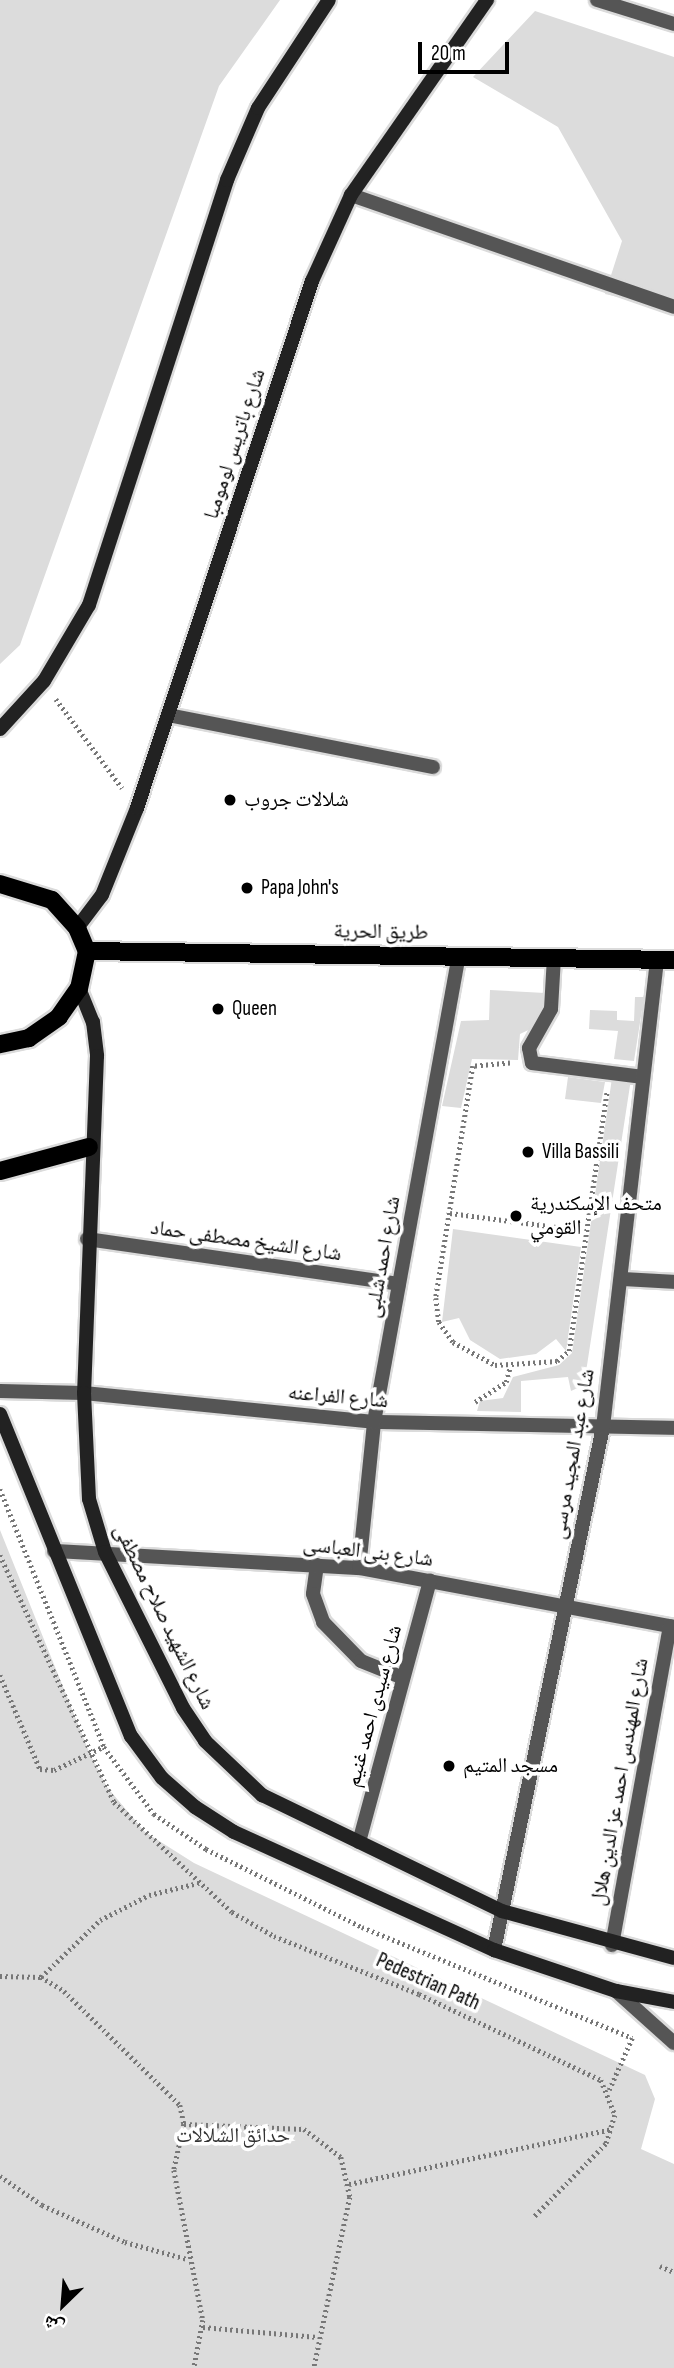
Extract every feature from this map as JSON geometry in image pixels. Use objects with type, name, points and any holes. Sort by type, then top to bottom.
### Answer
[{"type":"main road","points":[[0,729],[44,681],[89,605],[227,180],[258,108],[329,0]]},
{"type":"main road","name":"شارع باتريس لومومبا","points":[[77,928],[103,895],[137,808],[312,281],[351,195],[486,0]]},
{"type":"main road","points":[[0,884],[18,884],[52,901],[77,928],[87,951],[79,988],[59,1017],[29,1038],[0,1044]]},
{"type":"main road","name":"طريق الحرية","points":[[87,951],[665,959]]},
{"type":"main road","name":"شارع الشهيد صلاح مصطفى","points":[[79,988],[96,1038],[89,1147],[84,1393],[89,1499],[106,1552],[205,1741],[262,1795],[502,1911],[612,1945],[674,1958]]},
{"type":"main road","points":[[0,1171],[89,1147]]},
{"type":"main road","points":[[0,1414],[131,1736],[162,1778],[234,1832],[494,1950],[616,1991],[674,2002]]},
{"type":"street","points":[[597,0],[674,24]]},
{"type":"street","points":[[351,195],[674,307]]},
{"type":"street","points":[[167,715],[433,767]]},
{"type":"street","name":"شارع احمد شلبى","points":[[359,1568],[374,1422],[459,956]]},
{"type":"street","points":[[554,957],[551,1009],[529,1048],[532,1063],[643,1077]]},
{"type":"street","name":"شارع عبد المجيد مرسى","points":[[494,1950],[603,1427],[643,1077],[665,959]]},
{"type":"street","name":"شارع الشيخ مصطفى حماد","points":[[87,1239],[400,1284]]},
{"type":"street","points":[[621,1279],[674,1282]]},
{"type":"street","name":"شارع الفراعنه","points":[[0,1391],[84,1393],[374,1422],[674,1428]]},
{"type":"street","name":"شارع بنى العباسى","points":[[54,1550],[359,1568],[566,1604],[672,1627]]},
{"type":"street","points":[[317,1565],[313,1594],[323,1622],[361,1661],[403,1678]]},
{"type":"street","name":"شارع سيدى احمد غنيم","points":[[359,1842],[430,1580]]},
{"type":"street","name":"شارع المهندس احمد عز الدين هلال","points":[[612,1945],[672,1627]]},
{"type":"street","points":[[616,1991],[674,2043]]},
{"type":"path","points":[[44,681],[137,808]]},
{"type":"path","points":[[532,1063],[473,1066],[436,1298],[439,1322],[465,1352],[510,1367],[557,1361],[569,1351],[609,1074]]},
{"type":"path","points":[[450,1213],[586,1231]]},
{"type":"path","points":[[466,1404],[506,1382],[510,1367]]},
{"type":"path","name":"Pedestrian Path","points":[[0,1555],[88,1755],[126,1816],[252,1926],[581,2068],[609,2090]]},
{"type":"path","points":[[0,1675],[36,1766],[54,1770],[131,1736]]},
{"type":"path","points":[[41,1977],[100,1920],[149,1895],[203,1882]]},
{"type":"path","points":[[0,1976],[41,1977],[99,2019],[173,2095],[184,2124],[174,2170],[187,2259],[203,2327],[194,2368]]},
{"type":"path","points":[[534,2217],[595,2161],[613,2129],[609,2090],[632,2038]]},
{"type":"path","points":[[184,2124],[304,2129],[332,2146],[349,2184],[314,2368]]},
{"type":"path","points":[[349,2184],[613,2129]]},
{"type":"path","points":[[0,2176],[42,2205],[101,2231],[187,2259]]},
{"type":"path","points":[[660,2266],[674,2272]]},
{"type":"path","points":[[203,2327],[318,2337]]},
{"type":"green space","points":[[0,0],[280,0],[219,86],[20,645],[0,664]]},
{"type":"green space","points":[[535,11],[674,57],[674,310],[605,294],[622,241],[558,127],[473,77]]},
{"type":"green space","points":[[490,990],[545,993],[545,1022],[520,1034],[518,1060],[472,1059],[461,1108],[442,1106],[461,1021],[489,1020]]},
{"type":"green space","points":[[635,997],[644,997],[634,1061],[614,1059],[618,1031],[589,1029],[590,1010],[617,1011],[617,1020],[634,1021]]},
{"type":"green space","points":[[568,1077],[605,1082],[601,1103],[565,1099]]},
{"type":"green space","points":[[612,1078],[631,1079],[584,1385],[571,1391],[568,1377],[521,1381],[521,1412],[477,1411],[480,1401],[503,1398],[513,1377],[559,1365],[572,1353]]},
{"type":"green space","points":[[453,1229],[581,1247],[566,1351],[556,1339],[536,1354],[500,1359],[470,1340],[459,1318],[442,1322]]},
{"type":"green space","name":"حدائق الشلالات","points":[[0,1530],[90,1754],[107,1787],[145,1832],[194,1863],[645,2075],[655,2099],[641,2149],[674,2164],[674,2368],[0,2368]]},
{"type":"place","name":"شلالات جروب","points":[[230,800]]},
{"type":"place","name":"Papa John's","points":[[247,888]]},
{"type":"place","name":"Queen","points":[[218,1009]]},
{"type":"place","name":"Villa Bassili","points":[[528,1152]]},
{"type":"place","name":"متحف الإسكندرية القومي","points":[[516,1216]]},
{"type":"place","name":"مسجد المتيم","points":[[449,1766]]}]
